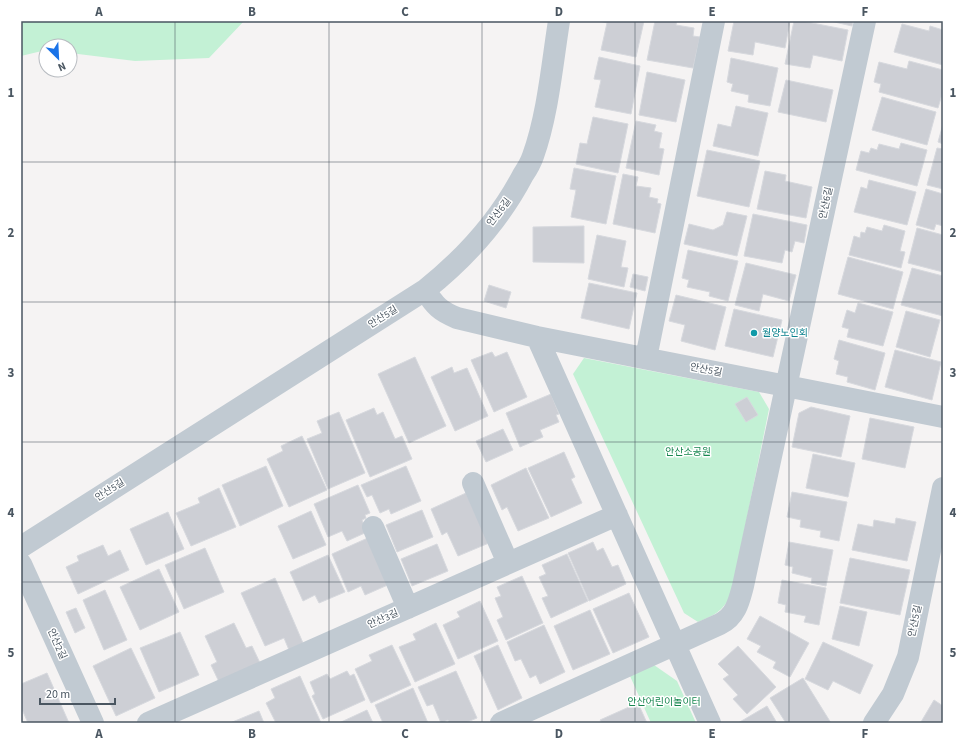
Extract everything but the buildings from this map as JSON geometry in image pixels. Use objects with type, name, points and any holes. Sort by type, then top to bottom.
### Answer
[{"type":"street","name":"안산6길","points":[[425,290],[441,277],[475,243],[506,204],[533,157],[541,129],[559,21]]},
{"type":"street","points":[[646,358],[714,21]]},
{"type":"street","name":"안산6길","points":[[786,386],[866,21]]},
{"type":"street","name":"안산5길","points":[[21,546],[425,290],[432,302],[438,308],[457,318],[537,337],[943,417]]},
{"type":"street","points":[[537,337],[710,723]]},
{"type":"street","points":[[501,723],[725,622],[732,616],[743,586],[786,386]]},
{"type":"street","points":[[473,483],[508,563]]},
{"type":"street","name":"안산5길","points":[[874,723],[894,694],[908,657],[943,488]]},
{"type":"street","name":"안산3길","points":[[148,723],[617,515]]},
{"type":"street","points":[[373,527],[408,608]]},
{"type":"street","name":"안산2길","points":[[21,564],[93,723]]},
{"type":"green space","points":[[21,21],[244,21],[209,58],[135,61],[78,54],[78,38],[38,38],[38,52],[21,56]]},
{"type":"green space","name":"안산소공원","points":[[584,358],[759,392],[769,409],[731,596],[721,609],[709,617],[698,622],[684,613],[573,374]]},
{"type":"green space","name":"안산어린이놀이터","points":[[654,665],[677,681],[696,723],[651,723],[630,676]]},
{"type":"place","name":"월양노인회","points":[[754,333]]}]
